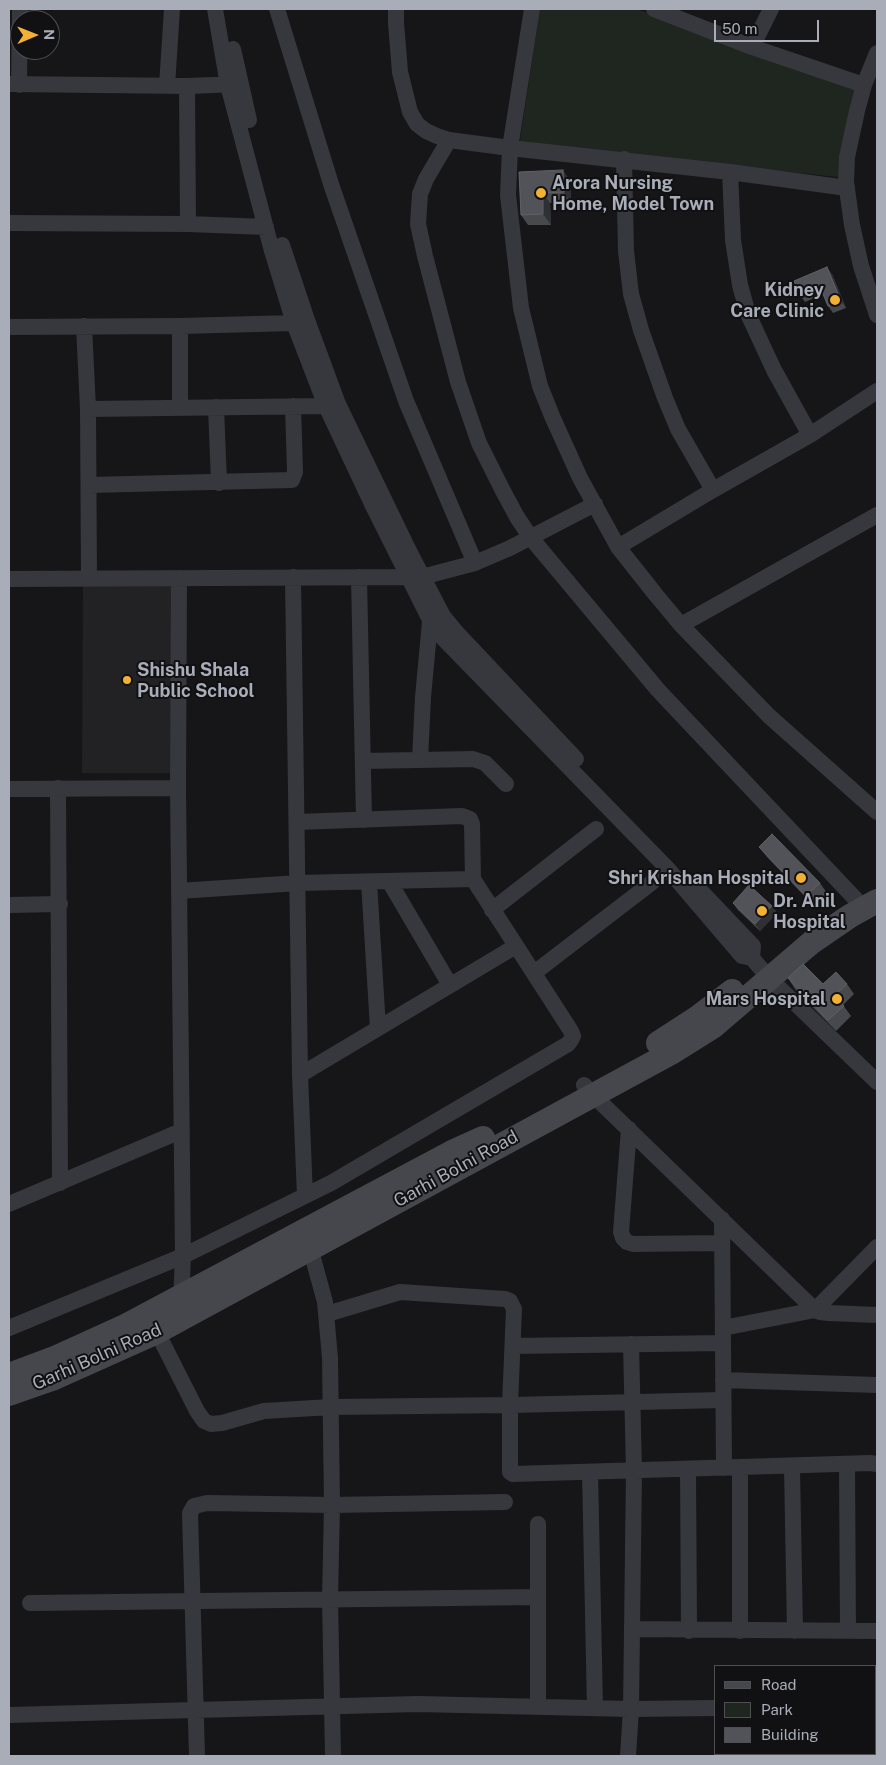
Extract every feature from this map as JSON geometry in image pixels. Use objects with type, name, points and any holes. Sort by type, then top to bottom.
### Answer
[{"type":"main road","name":"Garhi Bolni Road","points":[[9,1375],[57,1357],[123,1327],[181,1308],[308,1240],[483,1154],[589,1090],[696,1038],[714,1026],[759,967],[812,942],[865,902],[877,889]]},
{"type":"main road","name":"Garhi Bolni Road","points":[[9,1394],[52,1379],[157,1332],[181,1308]]},
{"type":"street","points":[[20,9],[14,84],[234,85]]},
{"type":"street","points":[[167,86],[172,9]]},
{"type":"street","points":[[215,9],[266,227],[294,323],[326,406],[416,577],[457,633],[753,946],[759,967]]},
{"type":"street","points":[[225,9],[234,85],[275,225],[338,404],[416,577],[430,622],[444,640],[667,868],[742,956],[759,967],[877,1082]]},
{"type":"street","points":[[277,9],[331,184],[406,401],[475,563]]},
{"type":"street","points":[[532,9],[510,148],[508,195],[521,308],[540,386],[549,408],[580,478],[618,546],[681,625],[768,716],[877,812]]},
{"type":"street","points":[[654,9],[752,47],[864,84]]},
{"type":"street","points":[[752,47],[771,9]]},
{"type":"street","points":[[397,10],[400,72],[410,112],[417,124],[426,131],[449,140],[624,159],[847,188]]},
{"type":"street","points":[[877,53],[864,84],[847,157],[847,188],[852,224],[861,266],[877,315]]},
{"type":"street","points":[[187,86],[188,224]]},
{"type":"street","points":[[449,140],[426,179],[420,194],[418,209],[420,232],[458,382],[479,443],[517,518],[531,538],[658,690],[865,902]]},
{"type":"street","points":[[624,159],[626,252],[631,294],[664,398],[678,429],[713,490]]},
{"type":"street","points":[[730,172],[733,240],[740,285],[748,314],[774,370],[810,435]]},
{"type":"street","points":[[9,223],[188,224],[266,227]]},
{"type":"street","points":[[9,327],[294,323]]},
{"type":"street","points":[[84,326],[88,409],[89,578]]},
{"type":"street","points":[[180,326],[180,408]]},
{"type":"street","points":[[618,546],[810,435],[877,392]]},
{"type":"street","points":[[89,485],[292,480],[295,472],[293,406]]},
{"type":"street","points":[[88,409],[326,406]]},
{"type":"street","points":[[216,407],[219,483]]},
{"type":"street","points":[[9,579],[416,577],[475,563],[531,538],[595,504]]},
{"type":"street","points":[[681,625],[877,515]]},
{"type":"street","points":[[292,577],[300,1075],[305,1196]]},
{"type":"street","points":[[359,577],[364,820]]},
{"type":"street","points":[[179,578],[178,788],[183,1256],[181,1308]]},
{"type":"street","points":[[420,760],[423,697],[430,622]]},
{"type":"street","points":[[363,761],[473,759],[485,763],[506,784]]},
{"type":"street","points":[[58,788],[60,1183]]},
{"type":"street","points":[[9,789],[178,788]]},
{"type":"street","points":[[9,1328],[183,1256],[331,1184],[568,1044],[573,1036],[473,879],[472,824],[470,819],[462,816],[297,822]]},
{"type":"street","points":[[492,910],[596,829]]},
{"type":"street","points":[[534,973],[650,884],[667,868]]},
{"type":"street","points":[[179,891],[298,883],[473,879]]},
{"type":"street","points":[[389,881],[450,985]]},
{"type":"street","points":[[369,882],[378,1028]]},
{"type":"street","points":[[9,905],[60,904]]},
{"type":"street","points":[[300,1075],[516,946]]},
{"type":"street","points":[[589,1090],[815,1310],[829,1313],[877,1315]]},
{"type":"street","points":[[629,1129],[621,1232],[623,1238],[633,1244],[722,1243]]},
{"type":"street","points":[[9,1204],[181,1131]]},
{"type":"street","points":[[722,1219],[724,1468]]},
{"type":"street","points":[[308,1240],[326,1302],[330,1358],[332,1505],[330,1599],[333,1756]]},
{"type":"street","points":[[513,1346],[631,1344],[723,1336],[815,1310],[877,1247]]},
{"type":"street","points":[[327,1314],[400,1292],[505,1299],[510,1301],[514,1309],[510,1405],[510,1472],[516,1475],[877,1464]]},
{"type":"street","points":[[157,1332],[197,1411],[204,1421],[211,1424],[222,1423],[264,1411],[331,1407],[723,1400]]},
{"type":"street","points":[[628,1756],[631,1709],[634,1471],[631,1344]]},
{"type":"street","points":[[723,1380],[877,1385]]},
{"type":"street","points":[[847,1464],[848,1631]]},
{"type":"street","points":[[792,1467],[795,1631]]},
{"type":"street","points":[[740,1468],[740,1630]]},
{"type":"street","points":[[688,1469],[689,1631]]},
{"type":"street","points":[[590,1472],[595,1708]]},
{"type":"street","points":[[197,1756],[190,1513],[194,1506],[201,1503],[332,1505],[505,1502]]},
{"type":"street","points":[[538,1524],[538,1706]]},
{"type":"street","points":[[30,1603],[538,1597]]},
{"type":"street","points":[[632,1630],[877,1631]]},
{"type":"street","points":[[9,1715],[418,1704],[631,1709],[714,1708]]},
{"type":"street","points":[[809,1756],[877,1755]]},
{"type":"shaded area","name":"Shishu Shala Public School","points":[[83,586],[173,586],[172,773],[82,773]]},
{"type":"green space","points":[[540,9],[636,9],[864,85],[847,178],[619,154],[519,147]]},
{"type":"building","points":[[563,170],[564,192],[543,193],[543,214],[521,215],[519,172]]},
{"type":"building","points":[[827,267],[841,301],[828,306],[820,287],[800,295],[794,281]]},
{"type":"building","points":[[772,834],[820,883],[806,896],[759,847]]},
{"type":"building","points":[[749,885],[772,906],[755,924],[733,903]]},
{"type":"building","points":[[803,964],[823,984],[836,972],[847,984],[834,996],[844,1006],[828,1020],[788,978]]},
{"type":"place","name":"Arora Nursing Home, Model Town","points":[[541,193]]},
{"type":"place","name":"Kidney Care Clinic","points":[[835,300]]},
{"type":"place","name":"Shishu Shala Public School","points":[[127,680]]},
{"type":"place","name":"Shri Krishan Hospital","points":[[801,878]]},
{"type":"place","name":"Dr. Anil Hospital","points":[[762,911]]},
{"type":"place","name":"Mars Hospital","points":[[837,999]]}]
